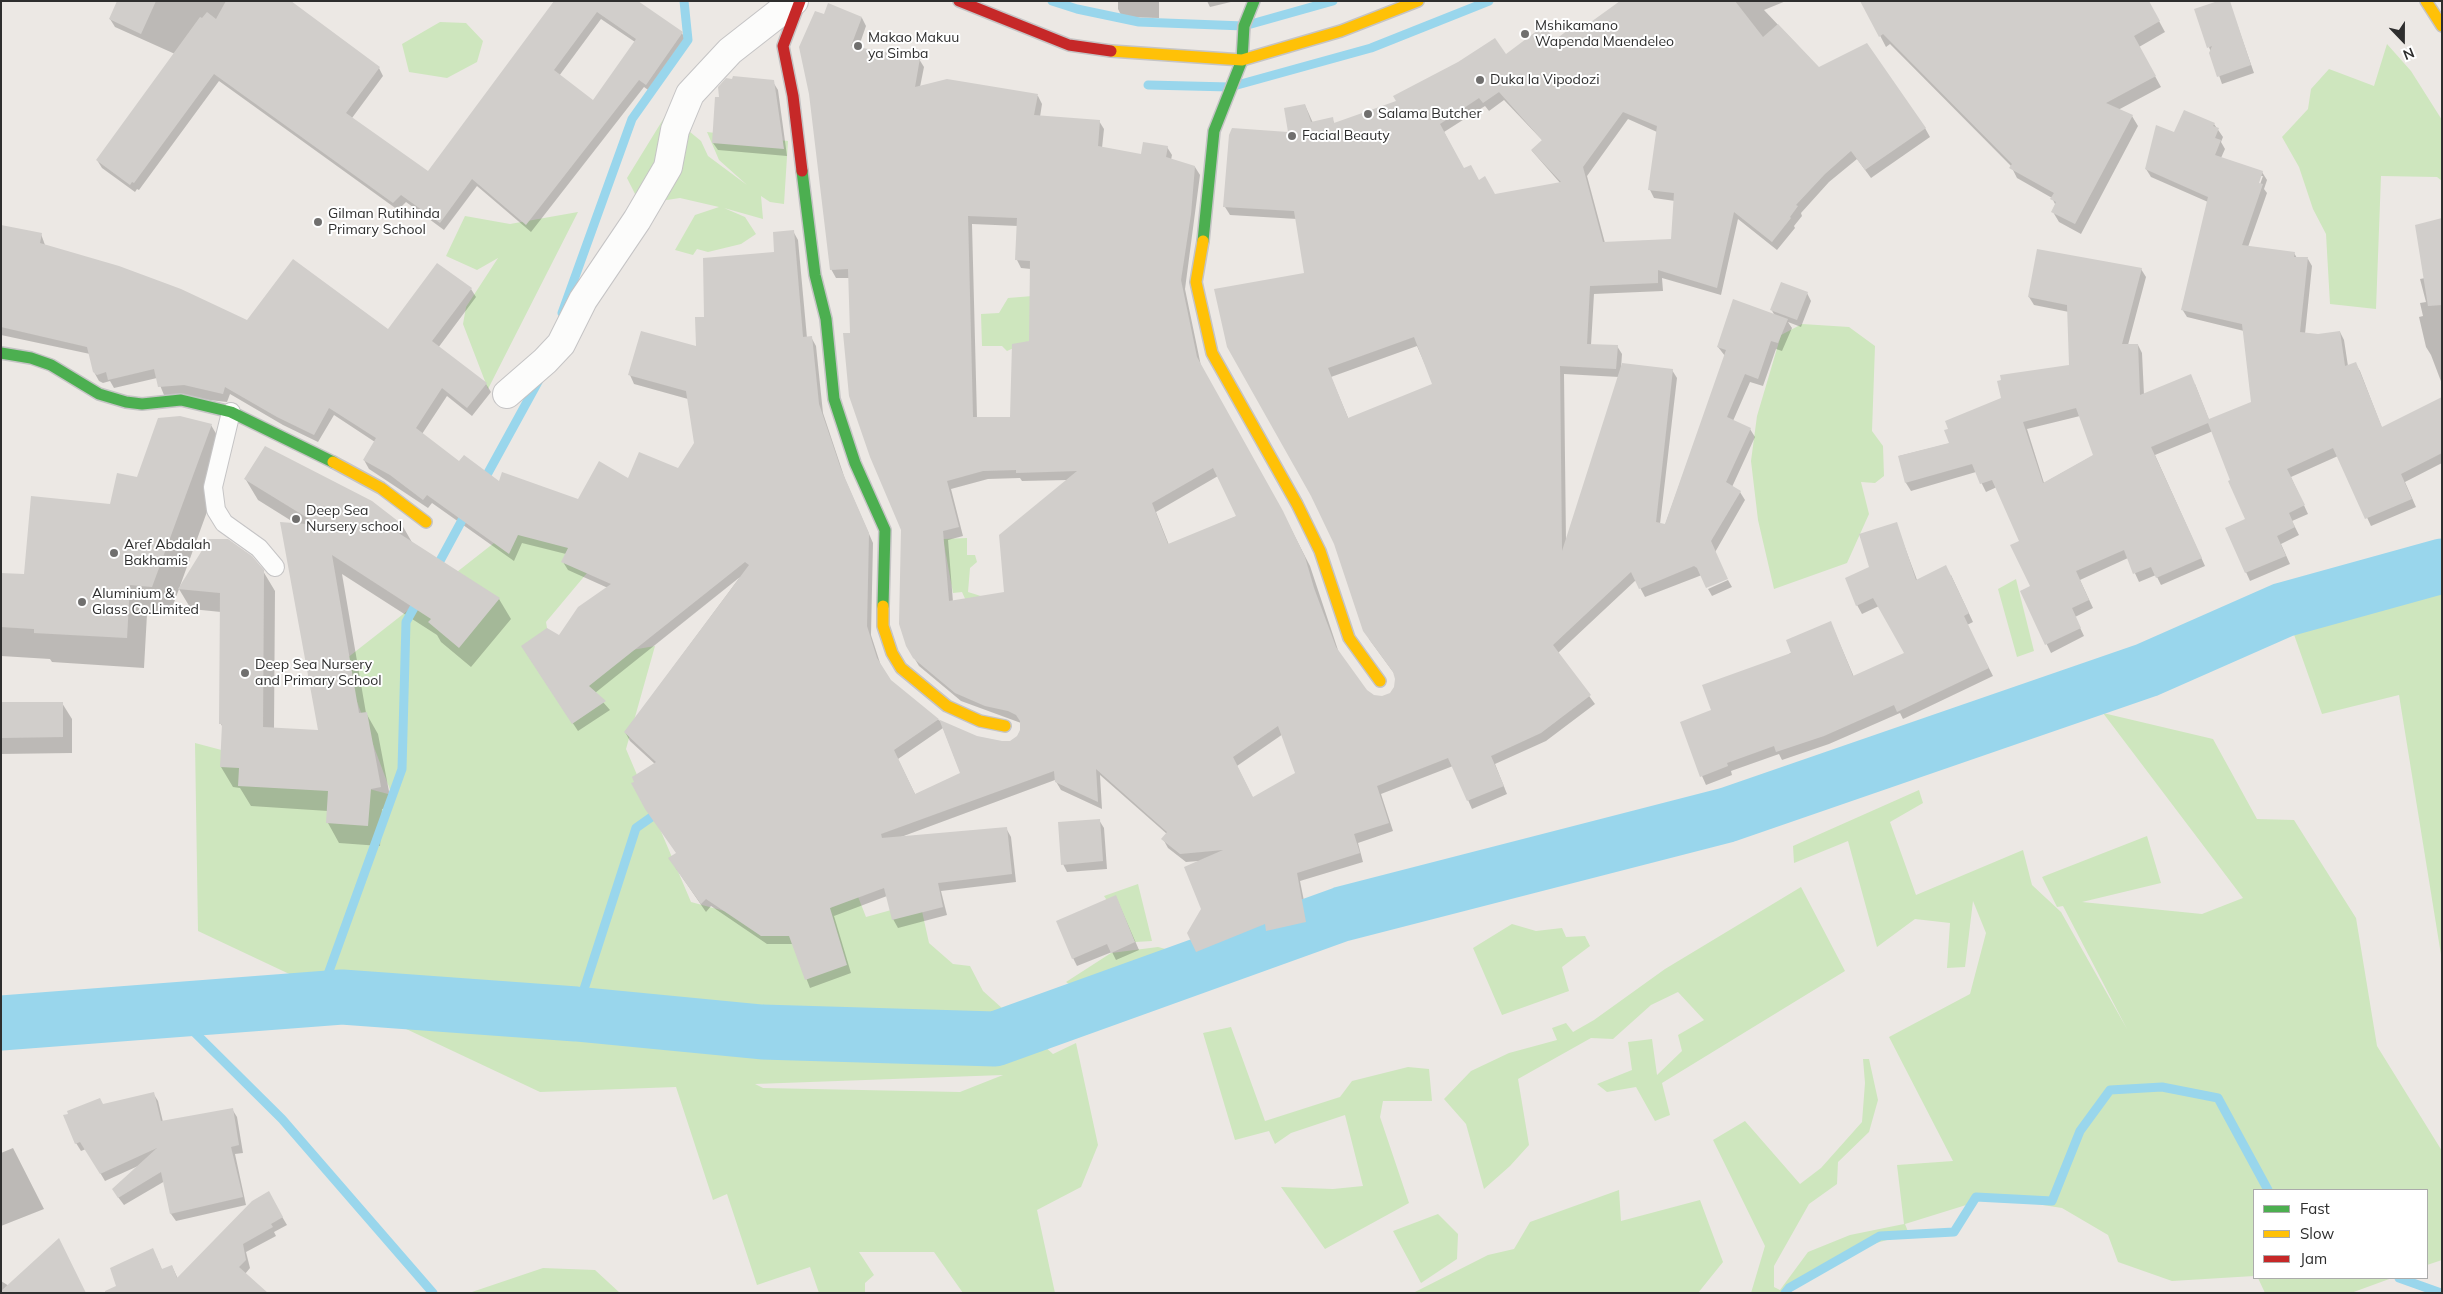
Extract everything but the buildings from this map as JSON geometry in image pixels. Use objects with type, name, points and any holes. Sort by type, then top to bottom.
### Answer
[{"type":"street","points":[[507,394],[546,361],[560,344],[583,300],[637,220],[668,167],[675,130],[690,94],[730,51],[794,1]]},
{"type":"street","points":[[800,1],[783,46],[793,96],[815,275],[826,319],[834,399],[855,463],[885,530],[883,626],[892,653],[901,668],[947,706],[980,721],[1005,726]]},
{"type":"street","points":[[959,1],[1069,45],[1128,53],[1242,60],[1341,31],[1418,1]]},
{"type":"street","points":[[1254,1],[1244,26],[1242,60],[1214,131],[1207,216],[1196,282],[1212,353],[1297,504],[1320,551],[1329,583],[1349,638],[1380,681]]},
{"type":"street","points":[[2426,1],[2442,26]]},
{"type":"street","points":[[1,353],[31,358],[51,365],[98,394],[126,402],[142,404],[181,400],[231,412],[326,458],[381,488],[426,522]]},
{"type":"lane","points":[[231,412],[214,487],[216,510],[224,523],[259,548],[275,567]]},
{"type":"green space","points":[[440,22],[466,23],[483,41],[477,62],[447,78],[409,72],[402,44]]},
{"type":"green space","points":[[2387,44],[2411,71],[2442,120],[2442,181],[2437,177],[2381,176],[2376,309],[2330,304],[2326,234],[2313,209],[2299,167],[2282,137],[2308,109],[2311,89],[2329,69],[2374,86]]},
{"type":"green space","points":[[667,113],[701,141],[708,156],[747,185],[719,160],[707,132],[788,141],[784,204],[770,202],[761,196],[763,219],[724,208],[745,217],[756,234],[741,244],[708,252],[697,249],[693,255],[675,250],[695,215],[719,207],[680,198],[640,204],[627,178]]},
{"type":"green space","points":[[578,212],[488,389],[463,324],[466,307],[498,258],[477,270],[446,256],[465,216],[510,224]]},
{"type":"green space","points":[[1045,295],[1045,334],[1007,351],[1002,346],[982,346],[981,314],[999,313],[1008,298]]},
{"type":"green space","points":[[1802,324],[1849,327],[1875,346],[1872,431],[1883,446],[1884,476],[1875,483],[1861,482],[1869,514],[1847,563],[1774,589],[1758,520],[1751,461],[1757,416],[1781,335]]},
{"type":"green space","points":[[545,503],[587,573],[546,622],[560,704],[602,655],[655,646],[626,749],[691,902],[747,917],[813,921],[855,889],[866,917],[920,902],[929,943],[953,964],[970,966],[983,991],[1053,1054],[1076,1043],[1098,1145],[1081,1187],[1037,1210],[1055,1293],[963,1293],[934,1252],[859,1252],[874,1275],[865,1283],[865,1293],[819,1293],[810,1267],[757,1285],[727,1194],[713,1200],[676,1087],[540,1092],[198,931],[195,743],[392,795],[342,662]],"holes":[[[1003,1075],[960,1092],[763,1088],[755,1084]]]},
{"type":"green space","points":[[967,538],[967,555],[975,555],[977,562],[970,568],[968,592],[984,597],[973,616],[962,592],[953,593],[943,539]]},
{"type":"green space","points":[[2442,575],[2442,961],[2399,695],[2322,714],[2291,626]]},
{"type":"green space","points":[[2016,579],[2034,651],[2017,657],[1998,589]]},
{"type":"green space","points":[[2103,713],[2213,739],[2257,819],[2294,820],[2356,918],[2377,1046],[2442,1151],[2442,1260],[2428,1265],[2428,1189],[2253,1189],[2253,1276],[2172,1281],[2118,1262],[2108,1235],[2062,1208],[1992,1197],[1905,1224],[1909,1234],[1858,1248],[1796,1284],[1790,1293],[1751,1293],[1765,1246],[1713,1140],[1745,1121],[1800,1184],[1821,1168],[1862,1122],[1865,1083],[1863,1059],[1869,1059],[1878,1100],[1869,1132],[1838,1162],[1837,1184],[1809,1204],[1774,1266],[1774,1287],[1780,1290],[1808,1252],[1850,1235],[1904,1224],[1897,1165],[1953,1161],[1889,1037],[1970,994],[1986,933],[1973,901],[1965,967],[1947,968],[1950,923],[1915,919],[1877,947],[1848,841],[1794,863],[1793,846],[1919,790],[1923,803],[1890,822],[1916,895],[2023,850],[2032,885],[2061,912],[2127,1029],[2063,906],[2057,907],[2042,877],[2147,836],[2161,883],[2082,902],[2202,914],[2243,898]]},
{"type":"green space","points":[[1138,884],[1152,941],[1135,942],[1104,896]]},
{"type":"green space","points":[[1801,887],[1845,971],[1662,1083],[1670,1115],[1655,1121],[1636,1087],[1607,1092],[1597,1084],[1632,1070],[1628,1042],[1652,1039],[1657,1075],[1682,1051],[1678,1035],[1704,1020],[1678,992],[1651,1005],[1613,1039],[1591,1038],[1518,1079],[1529,1145],[1510,1166],[1484,1189],[1466,1124],[1444,1099],[1471,1071],[1509,1053],[1557,1040],[1552,1028],[1566,1023],[1573,1032],[1594,1020],[1665,969]]},
{"type":"green space","points":[[1512,924],[1536,931],[1562,928],[1566,937],[1585,936],[1590,946],[1562,967],[1569,991],[1502,1015],[1473,948]]},
{"type":"green space","points":[[1158,947],[1203,959],[1179,980],[1096,1003],[1066,982],[1111,953]]},
{"type":"green space","points":[[1231,1027],[1265,1121],[1340,1097],[1352,1081],[1408,1067],[1429,1069],[1432,1101],[1383,1101],[1380,1117],[1409,1203],[1325,1249],[1281,1187],[1333,1189],[1363,1186],[1345,1115],[1291,1133],[1275,1144],[1269,1131],[1235,1140],[1203,1033]]},
{"type":"green space","points":[[1619,1190],[1621,1221],[1700,1200],[1723,1262],[1698,1293],[1413,1293],[1488,1255],[1514,1249],[1530,1222]]},
{"type":"green space","points":[[1438,1214],[1458,1234],[1457,1259],[1421,1283],[1393,1231]]},
{"type":"green space","points":[[543,1268],[595,1270],[620,1293],[469,1293]]},
{"type":"green space","points":[[2258,1279],[2389,1279],[2351,1293],[2265,1293]]},
{"type":"waterway","points":[[562,313],[632,119],[688,40],[684,1]]},
{"type":"waterway","points":[[1052,1],[1077,9],[1139,22],[1244,26],[1333,1]]},
{"type":"waterway","points":[[1148,85],[1230,87],[1371,48],[1489,1]]},
{"type":"waterway","points":[[483,482],[539,380]]},
{"type":"waterway","points":[[435,570],[467,511]]},
{"type":"waterway","points":[[1,1023],[342,997],[576,1014],[762,1032],[995,1039],[1342,914],[1727,815],[2147,670],[2283,610],[2442,566]]},
{"type":"waterway","points":[[319,999],[402,769],[406,622],[419,599]]},
{"type":"waterway","points":[[576,1014],[636,828],[660,811]]},
{"type":"waterway","points":[[172,1010],[282,1119],[433,1293]]},
{"type":"waterway","points":[[1785,1293],[1789,1288],[1880,1236],[1954,1232],[1976,1197],[2052,1201],[2080,1131],[2110,1090],[2162,1087],[2218,1098],[2267,1189]]},
{"type":"waterway","points":[[2402,1279],[2441,1293]]},
{"type":"traffic: fast","points":[[1203,241],[1214,131],[1242,60],[1244,26],[1254,1]]},
{"type":"traffic: fast","points":[[802,171],[815,275],[826,319],[834,399],[855,463],[885,530],[883,606]]},
{"type":"traffic: fast","points":[[1,353],[31,358],[51,365],[99,394],[126,402],[142,404],[181,400],[231,412],[333,462]]},
{"type":"traffic: slow","points":[[1111,51],[1242,60],[1341,31],[1418,1]]},
{"type":"traffic: slow","points":[[2426,1],[2442,26]]},
{"type":"traffic: slow","points":[[1203,241],[1196,282],[1212,353],[1297,504],[1320,551],[1349,638],[1380,681]]},
{"type":"traffic: slow","points":[[333,462],[381,488],[426,522]]},
{"type":"traffic: slow","points":[[883,606],[883,626],[892,653],[901,668],[947,706],[980,721],[1005,726]]},
{"type":"traffic: jam","points":[[800,1],[783,46],[793,96],[802,171]]},
{"type":"traffic: jam","points":[[959,1],[1069,45],[1111,51]]},
{"type":"place","name":"Mshikamano Wapenda Maendeleo","points":[[1525,34]]},
{"type":"place","name":"Makao Makuu ya Simba","points":[[858,46]]},
{"type":"place","name":"Duka la Vipodozi","points":[[1480,80]]},
{"type":"place","name":"Salama Butcher","points":[[1368,114]]},
{"type":"place","name":"Facial Beauty","points":[[1292,136]]},
{"type":"place","name":"Gilman Rutihinda Primary School","points":[[318,222]]},
{"type":"place","name":"Deep Sea Nursery school","points":[[296,519]]},
{"type":"place","name":"Aref Abdalah Bakhamis","points":[[114,553]]},
{"type":"place","name":"Aluminium & Glass Co.Limited","points":[[82,602]]},
{"type":"place","name":"Deep Sea Nursery and Primary School","points":[[245,673]]}]
